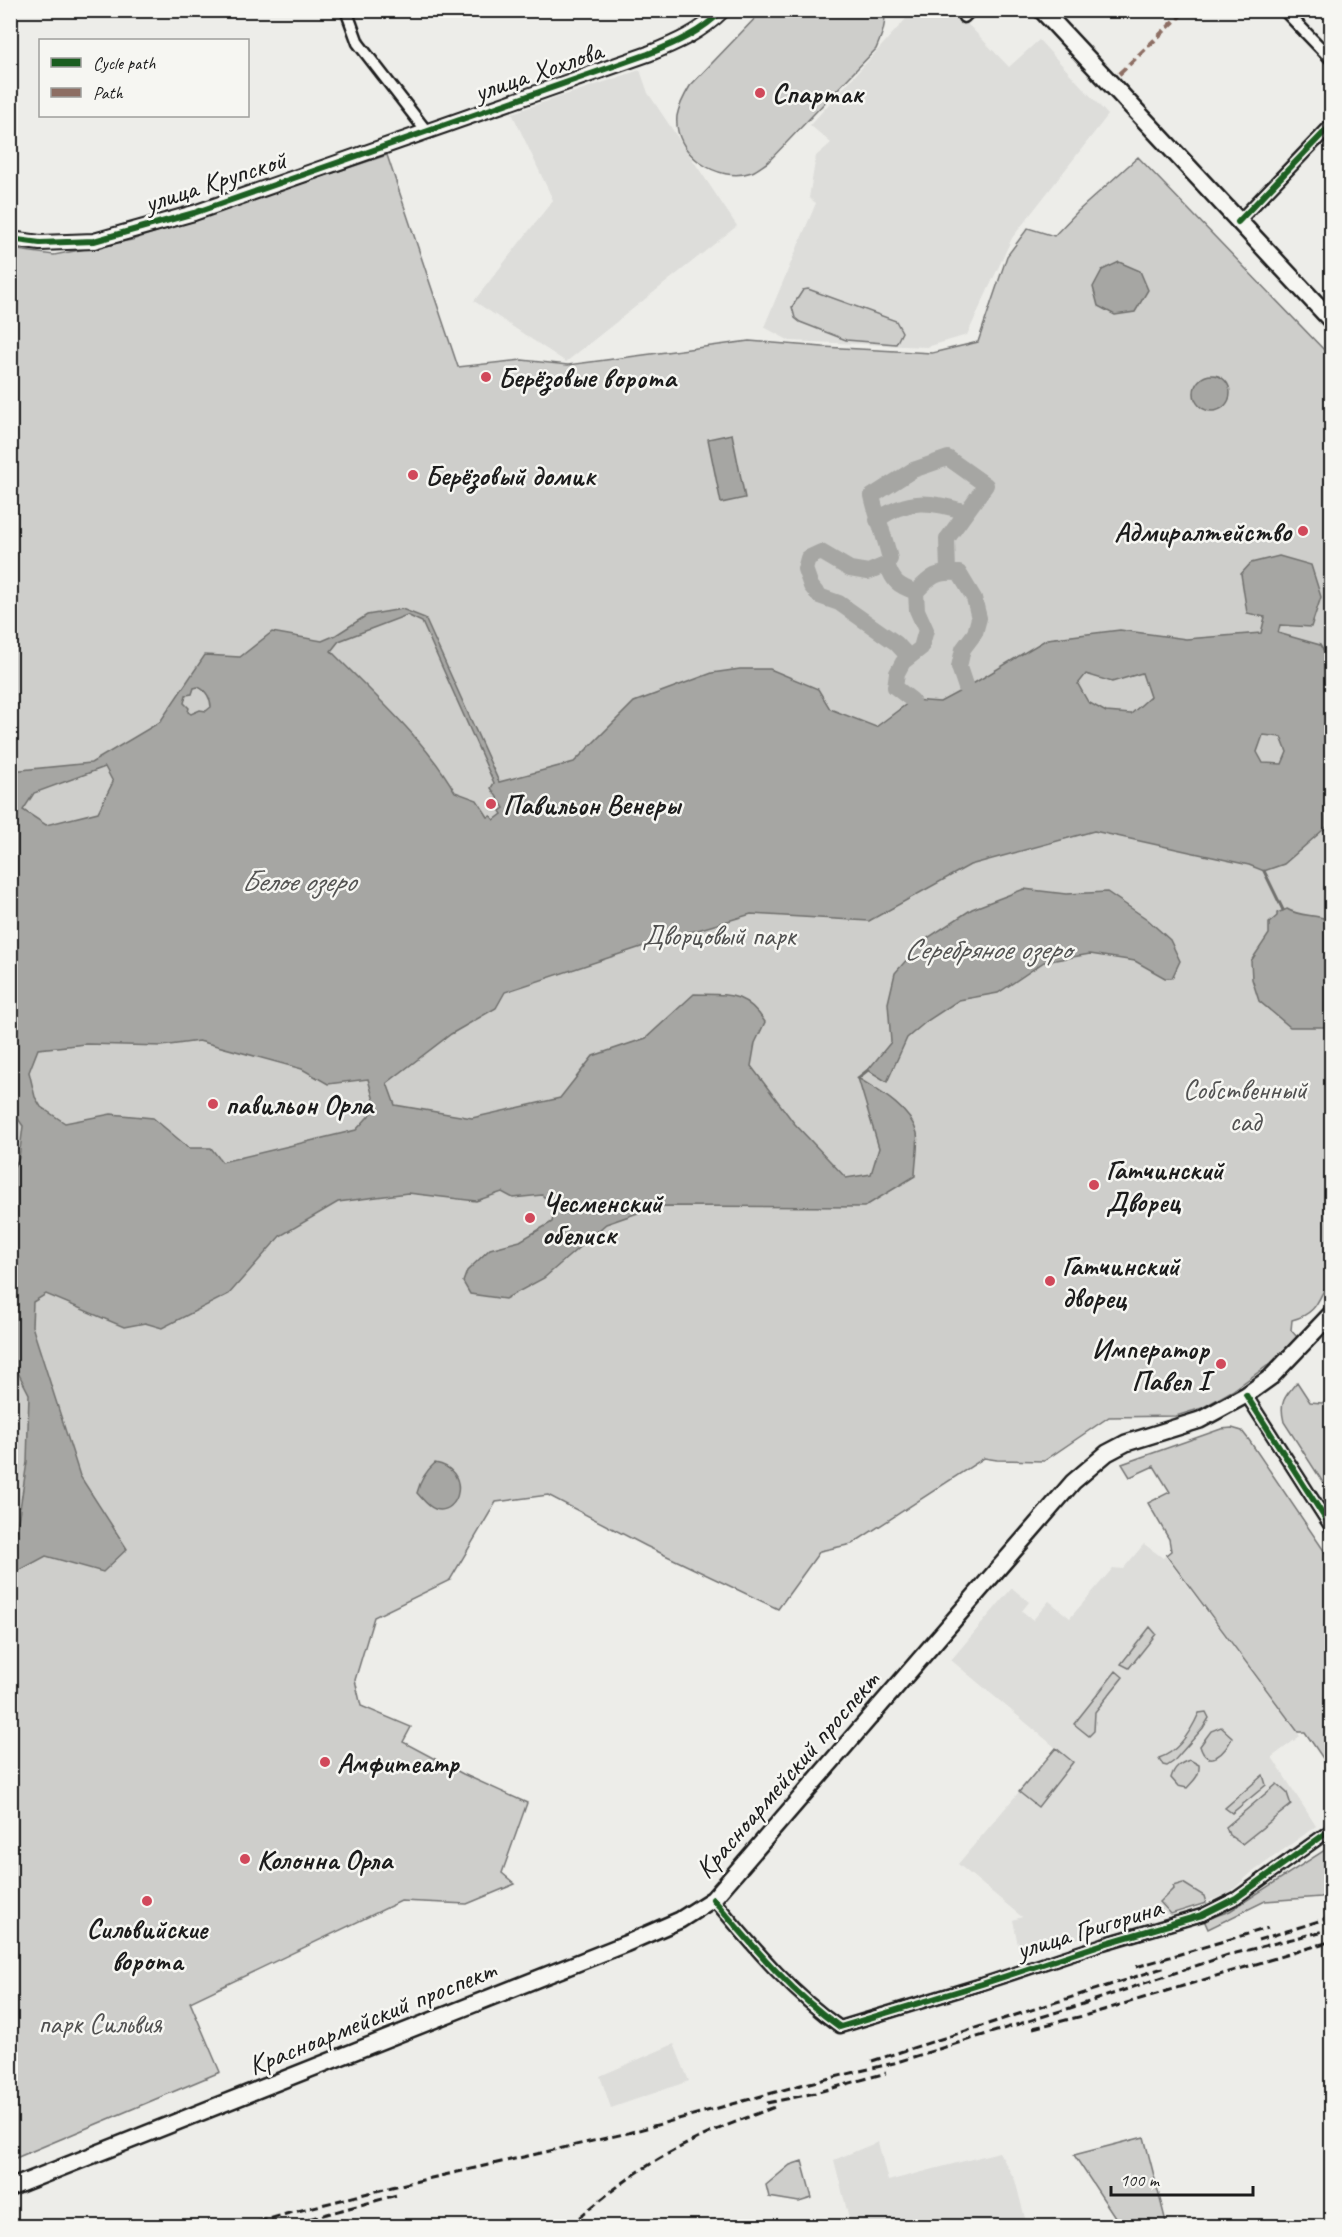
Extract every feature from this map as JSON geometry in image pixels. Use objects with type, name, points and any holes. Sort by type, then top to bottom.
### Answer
[{"type":"main road","points":[[1042,10],[1332,321]]},
{"type":"main road","name":"Красноармейский проспект","points":[[10,2188],[624,1944],[680,1920],[713,1899],[1073,1482],[1107,1453],[1126,1443],[1200,1419],[1246,1395],[1271,1377],[1332,1312]]},
{"type":"street","points":[[346,10],[358,43],[427,132]]},
{"type":"street","name":"улица Хохлова","points":[[427,132],[672,45],[702,29],[723,10]]},
{"type":"street","points":[[1284,10],[1332,60]]},
{"type":"street","points":[[1238,222],[1332,124]]},
{"type":"street","name":"улица Крупской","points":[[10,239],[40,243],[94,241],[194,213],[427,132]]},
{"type":"street","points":[[1246,1395],[1332,1529]]},
{"type":"street","name":"улица Григорина","points":[[713,1899],[789,1985],[840,2027],[1202,1914],[1236,1898],[1332,1829]]},
{"type":"shaded area","points":[[913,11],[955,11],[1009,67],[1039,40],[1108,115],[1012,238],[967,335],[927,347],[790,341],[764,327],[816,203],[809,198],[816,156],[831,143],[810,125]]},
{"type":"shaded area","points":[[640,70],[648,93],[737,226],[566,362],[474,301],[553,200],[512,113]]},
{"type":"shaded area","points":[[1144,1544],[1163,1558],[1165,1556],[1300,1736],[1272,1757],[1316,1826],[1250,1874],[1229,1893],[1189,1909],[1130,1923],[1020,1955],[1013,1920],[1022,1917],[958,1864],[1056,1748],[951,1660],[1012,1588],[1029,1602],[1022,1611],[1033,1620],[1049,1601],[1070,1618],[1113,1568],[1123,1569]]},
{"type":"shaded area","points":[[674,2044],[689,2081],[611,2108],[600,2076]]},
{"type":"shaded area","points":[[878,2142],[888,2181],[999,2152],[1015,2180],[1027,2226],[851,2226],[834,2160]]},
{"type":"green space","name":"Спартак","points":[[884,10],[885,20],[876,49],[768,162],[752,172],[739,175],[725,174],[712,170],[690,154],[682,142],[677,116],[690,86],[762,11]]},
{"type":"green space","name":"Дворцовый парк","points":[[387,155],[458,367],[522,360],[568,365],[749,341],[932,353],[978,342],[1007,256],[1028,228],[1054,236],[1138,157],[1326,352],[1332,360],[1332,1277],[1314,1308],[1309,1313],[1292,1320],[1291,1330],[1297,1337],[1271,1363],[1232,1391],[1202,1408],[1176,1416],[1109,1417],[1044,1461],[984,1458],[852,1544],[820,1551],[778,1609],[646,1546],[548,1495],[496,1502],[450,1580],[374,1617],[355,1680],[361,1706],[411,1727],[403,1742],[463,1774],[527,1803],[502,1873],[515,1884],[467,1904],[401,1901],[190,2002],[220,2072],[11,2160],[10,249],[54,255],[132,240]]},
{"type":"green space","points":[[808,289],[896,321],[902,332],[896,344],[846,340],[800,322],[795,318],[792,307],[803,290]]},
{"type":"green space","points":[[1297,1382],[1310,1402],[1322,1403],[1331,1398],[1331,1495],[1284,1422],[1282,1405]]},
{"type":"green space","points":[[1232,1428],[1242,1431],[1249,1440],[1331,1561],[1331,1770],[1305,1732],[1298,1732],[1166,1555],[1171,1551],[1169,1539],[1148,1503],[1170,1492],[1154,1466],[1130,1477],[1122,1464],[1221,1429]]},
{"type":"green space","points":[[1150,1627],[1156,1634],[1129,1668],[1121,1664]]},
{"type":"green space","points":[[1116,1671],[1123,1677],[1095,1712],[1094,1731],[1089,1736],[1074,1724]]},
{"type":"green space","points":[[1206,1712],[1209,1718],[1203,1728],[1173,1762],[1167,1766],[1163,1765],[1159,1758],[1178,1746],[1188,1734],[1199,1713]]},
{"type":"green space","points":[[1221,1727],[1232,1737],[1222,1753],[1212,1758],[1207,1757],[1200,1746],[1211,1731]]},
{"type":"green space","points":[[1056,1748],[1073,1762],[1038,1807],[1019,1792]]},
{"type":"green space","points":[[1190,1760],[1199,1765],[1197,1775],[1187,1788],[1178,1786],[1171,1778],[1172,1774],[1178,1766]]},
{"type":"green space","points":[[1263,1775],[1266,1785],[1232,1813],[1225,1808]]},
{"type":"green space","points":[[1277,1784],[1287,1793],[1291,1805],[1242,1844],[1229,1835],[1226,1827]]},
{"type":"green space","points":[[1331,1846],[1331,1893],[1321,1897],[1265,1901],[1208,1929],[1204,1920],[1230,1911]]},
{"type":"green space","points":[[1183,1883],[1204,1896],[1206,1903],[1171,1914],[1160,1902],[1174,1888],[1173,1886]]},
{"type":"green space","points":[[1144,2137],[1167,2226],[1121,2226],[1074,2155]]},
{"type":"green space","points":[[802,2161],[812,2198],[799,2202],[769,2197],[766,2185],[790,2165]]},
{"type":"water","points":[[1119,262],[1140,271],[1148,290],[1135,312],[1115,315],[1098,306],[1093,287],[1102,270]]},
{"type":"water","points":[[1212,375],[1225,380],[1230,393],[1225,406],[1212,411],[1199,406],[1194,393],[1199,380]]},
{"type":"water","points":[[732,434],[745,498],[721,503],[708,439]]},
{"type":"water","name":"Белое озеро","points":[[1279,556],[1311,565],[1321,597],[1311,627],[1280,625],[1278,633],[1320,645],[1332,665],[1331,823],[1284,864],[1264,871],[1249,865],[1094,831],[970,865],[869,921],[751,914],[644,946],[505,992],[496,1008],[451,1034],[387,1083],[395,1105],[472,1118],[560,1098],[593,1056],[646,1038],[694,994],[726,995],[743,1000],[758,1012],[765,1022],[755,1043],[751,1066],[794,1123],[846,1178],[871,1174],[879,1148],[858,1078],[893,1101],[913,1124],[917,1133],[915,1176],[864,1207],[658,1206],[606,1224],[544,1278],[505,1299],[470,1294],[463,1282],[467,1271],[490,1249],[520,1241],[552,1222],[555,1208],[542,1195],[513,1198],[502,1192],[476,1201],[408,1193],[338,1202],[280,1236],[229,1294],[162,1328],[145,1323],[124,1327],[46,1294],[33,1302],[32,1326],[80,1476],[127,1549],[103,1572],[46,1556],[11,1575],[11,1556],[13,1555],[27,1462],[29,1394],[11,1359],[11,1172],[19,1158],[23,1126],[10,1107],[11,771],[91,763],[160,722],[205,655],[240,657],[272,632],[322,641],[336,635],[367,615],[402,609],[425,618],[499,782],[574,762],[634,702],[712,673],[740,669],[770,669],[818,689],[830,709],[876,727],[912,700],[940,702],[1047,639],[1120,630],[1186,639],[1261,633],[1265,617],[1247,613],[1241,574],[1251,563]],"holes":[[[407,615],[422,622],[494,783],[491,788],[504,808],[500,811],[502,814],[494,820],[491,816],[488,817],[477,800],[455,792],[429,753],[331,651],[339,641]],[[1142,673],[1150,697],[1131,714],[1106,712],[1088,702],[1078,684],[1086,674],[1112,682]],[[194,688],[201,688],[208,695],[211,707],[206,711],[200,710],[191,714],[188,712],[189,708],[184,703],[186,695],[192,694]],[[1263,735],[1281,737],[1287,752],[1282,764],[1263,763],[1257,752]],[[105,767],[113,782],[98,812],[46,825],[23,810],[34,793]],[[199,1041],[302,1069],[328,1084],[368,1079],[376,1108],[356,1130],[222,1162],[211,1148],[189,1148],[153,1118],[111,1114],[65,1123],[41,1107],[35,1097],[29,1072],[38,1049],[86,1044],[162,1046]]]},
{"type":"water","name":"Серебряное озеро","points":[[1024,889],[1066,894],[1107,892],[1147,919],[1170,940],[1180,961],[1172,978],[1165,978],[1135,961],[1090,954],[1044,962],[998,993],[959,1000],[927,1021],[907,1038],[887,1082],[868,1070],[891,1042],[888,1003],[895,973],[923,941],[972,909]]},
{"type":"water","points":[[1287,909],[1298,914],[1331,921],[1331,1027],[1290,1027],[1259,1001],[1252,979],[1251,961],[1269,934],[1269,923],[1277,916],[1277,913]]},
{"type":"water","points":[[435,1463],[447,1467],[458,1482],[456,1500],[444,1510],[432,1508],[417,1493],[424,1476]]},
{"type":"waterway","points":[[916,592],[897,582],[889,570],[887,564],[890,559],[872,496],[913,470],[948,458],[986,485],[947,539],[948,572]]},
{"type":"waterway","points":[[877,520],[899,508],[920,504],[931,504],[966,512]]},
{"type":"waterway","points":[[887,564],[868,572],[850,569],[821,552],[808,558],[805,569],[811,586],[819,596],[839,603],[896,643],[909,657]]},
{"type":"waterway","points":[[912,700],[895,687],[897,673],[903,662],[921,648],[926,630],[917,610],[916,592],[930,578],[940,574],[959,573],[974,598],[979,618],[975,633],[963,649],[959,667],[966,688]]},
{"type":"waterway","points":[[1264,871],[1283,910]]},
{"type":"waterway","points":[[858,1078],[868,1070]]},
{"type":"railway","points":[[1258,1940],[1332,1917]]},
{"type":"railway","points":[[1136,1967],[1268,1928]]},
{"type":"railway","points":[[245,2226],[392,2187],[628,2133],[801,2085],[894,2063],[1083,2004],[1228,1955],[1332,1929]]},
{"type":"railway","points":[[1033,2028],[1087,2015],[1332,1941]]},
{"type":"railway","points":[[872,2061],[1166,1967]]},
{"type":"railway","points":[[767,2103],[815,2093],[886,2073]]},
{"type":"railway","points":[[569,2226],[638,2172],[664,2156],[712,2132],[778,2106]]},
{"type":"railway","points":[[283,2226],[397,2195]]},
{"type":"marked path","points":[[1119,74],[1186,10]]},
{"type":"marked path","points":[[10,1561],[18,1571]]},
{"type":"cycle path","points":[[10,239],[40,243],[94,241],[194,213],[648,54],[688,36],[706,25],[723,10]]},
{"type":"cycle path","points":[[1238,222],[1332,124]]},
{"type":"cycle path","points":[[1246,1395],[1332,1529]]},
{"type":"cycle path","points":[[713,1899],[788,1983],[840,2027],[1202,1915],[1236,1898],[1332,1829]]},
{"type":"place","name":"Спартак","points":[[760,93]]},
{"type":"place","name":"Берёзовые ворота","points":[[486,377]]},
{"type":"place","name":"Берёзовый домик","points":[[413,475]]},
{"type":"place","name":"Адмиралтейство","points":[[1303,531]]},
{"type":"place","name":"Павильон Венеры","points":[[491,804]]},
{"type":"place","name":"павильон Орла","points":[[213,1104]]},
{"type":"place","name":"Гатчинский Дворец","points":[[1094,1185]]},
{"type":"place","name":"Чесменский обелиск","points":[[530,1218]]},
{"type":"place","name":"Гатчинский дворец","points":[[1050,1281]]},
{"type":"place","name":"Император Павел I","points":[[1221,1364]]},
{"type":"place","name":"Амфитеатр","points":[[325,1762]]},
{"type":"place","name":"Колонна Орла","points":[[245,1859]]},
{"type":"place","name":"Сильвийские ворота","points":[[147,1901]]},
{"type":"park label","name":"Собственный сад","points":[[1245,1105]]},
{"type":"park label","name":"парк Сильвия","points":[[100,2023]]}]
